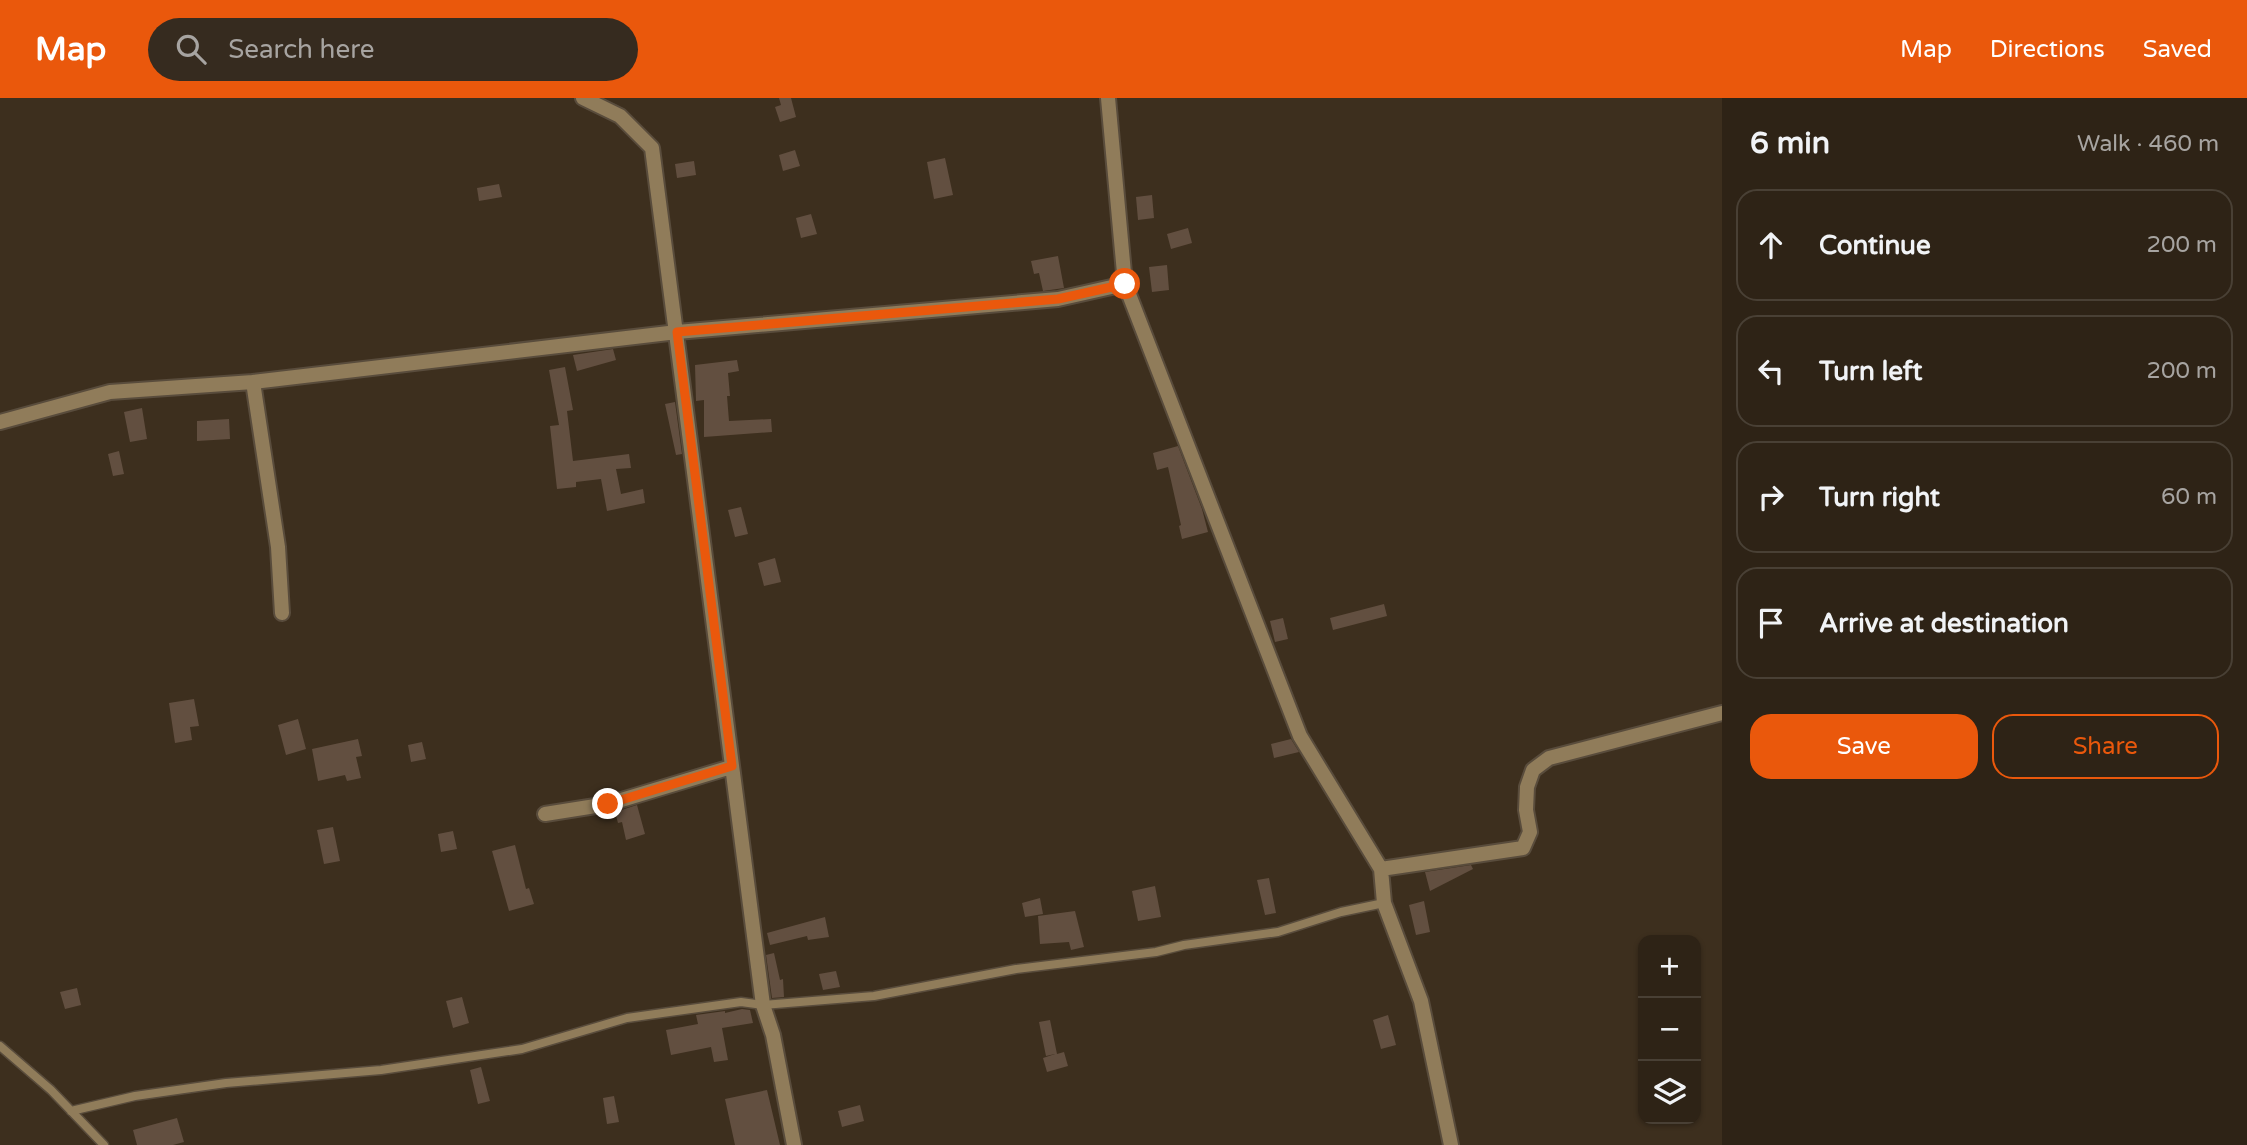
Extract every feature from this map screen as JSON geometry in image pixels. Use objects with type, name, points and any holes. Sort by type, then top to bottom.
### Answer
[{"type":"street","points":[[583,98],[620,116],[652,148],[763,1005],[773,1035],[794,1145]]},
{"type":"street","points":[[1108,98],[1125,284],[1300,736],[1381,869],[1384,903],[1421,1001],[1451,1145]]},
{"type":"street","points":[[0,422],[110,392],[253,382],[677,332],[1058,299],[1125,284]]},
{"type":"street","points":[[253,382],[278,547],[282,613]]},
{"type":"street","points":[[1381,869],[1523,848],[1530,832],[1526,810],[1527,787],[1533,770],[1549,758],[1722,713]]},
{"type":"street","points":[[545,814],[608,804],[732,766]]},
{"type":"lane","points":[[71,1111],[135,1096],[226,1083],[381,1070],[522,1049],[627,1018],[741,1002],[763,1005],[874,996],[1016,969],[1130,956],[1184,945],[1251,937],[1384,903]]},
{"type":"lane","points":[[0,1046],[104,1145]]},
{"type":"building","points":[[779,98],[791,98],[796,117],[780,122],[775,107],[781,105]]},
{"type":"building","points":[[795,150],[800,166],[783,171],[779,155]]},
{"type":"building","points":[[945,158],[953,195],[934,199],[927,162]]},
{"type":"building","points":[[694,161],[696,175],[677,178],[675,164]]},
{"type":"building","points":[[499,184],[502,197],[479,201],[477,188]]},
{"type":"building","points":[[1152,195],[1154,218],[1138,220],[1136,197]]},
{"type":"building","points":[[811,214],[817,234],[801,238],[796,218]]},
{"type":"building","points":[[1188,228],[1192,243],[1171,249],[1167,234]]},
{"type":"building","points":[[1058,256],[1064,288],[1043,291],[1039,273],[1034,274],[1031,261]]},
{"type":"building","points":[[1167,265],[1169,290],[1152,292],[1149,267]]},
{"type":"building","points":[[613,349],[616,360],[577,371],[573,355]]},
{"type":"building","points":[[737,360],[739,371],[728,373],[729,421],[771,419],[772,432],[704,437],[704,400],[696,401],[695,365]]},
{"type":"building","points":[[565,367],[573,410],[567,411],[573,461],[629,454],[631,468],[616,469],[621,494],[643,489],[645,503],[607,511],[601,479],[576,482],[576,487],[557,489],[550,426],[559,425],[549,370]]},
{"type":"building","points":[[675,402],[682,454],[676,455],[665,404]]},
{"type":"building","points":[[142,408],[147,439],[130,442],[124,412]]},
{"type":"building","points":[[229,419],[230,439],[197,441],[197,421]]},
{"type":"building","points":[[1178,446],[1208,532],[1182,539],[1168,467],[1157,470],[1153,453]]},
{"type":"building","points":[[119,451],[124,474],[113,476],[108,454]]},
{"type":"building","points":[[741,507],[748,534],[735,537],[728,510]]},
{"type":"building","points":[[775,558],[781,582],[764,586],[758,563]]},
{"type":"building","points":[[1384,604],[1387,616],[1333,630],[1330,618]]},
{"type":"building","points":[[1283,618],[1288,639],[1275,642],[1270,621]]},
{"type":"building","points":[[194,699],[199,726],[190,727],[192,740],[175,743],[169,703]]},
{"type":"building","points":[[298,719],[306,749],[286,755],[278,725]]},
{"type":"building","points":[[358,739],[362,756],[356,757],[361,778],[347,781],[345,775],[318,781],[312,749]]},
{"type":"building","points":[[1291,739],[1299,752],[1274,758],[1271,744]]},
{"type":"building","points":[[422,742],[426,759],[411,762],[408,745]]},
{"type":"building","points":[[637,805],[645,834],[626,840],[622,822],[618,823],[615,812]]},
{"type":"building","points":[[333,827],[340,861],[324,864],[317,830]]},
{"type":"building","points":[[453,831],[457,849],[441,852],[438,834]]},
{"type":"building","points":[[515,845],[526,889],[529,888],[534,904],[509,911],[492,851]]},
{"type":"building","points":[[1471,865],[1473,869],[1430,891],[1425,872]]},
{"type":"building","points":[[1269,878],[1276,913],[1265,915],[1257,880]]},
{"type":"building","points":[[1155,886],[1161,917],[1138,921],[1132,891]]},
{"type":"building","points":[[1040,898],[1043,914],[1025,917],[1022,903]]},
{"type":"building","points":[[1424,901],[1430,932],[1416,935],[1409,905]]},
{"type":"building","points":[[1075,911],[1084,947],[1071,950],[1069,942],[1040,944],[1038,916]]},
{"type":"building","points":[[825,917],[829,937],[808,940],[807,936],[770,945],[767,933]]},
{"type":"building","points":[[774,953],[780,980],[783,979],[784,997],[772,998],[766,955]]},
{"type":"building","points":[[836,971],[840,987],[823,990],[819,974]]},
{"type":"building","points":[[77,988],[81,1005],[65,1009],[60,992]]},
{"type":"building","points":[[462,997],[469,1023],[453,1028],[446,1001]]},
{"type":"building","points":[[750,1010],[753,1023],[722,1028],[728,1060],[714,1062],[711,1047],[671,1055],[666,1030],[698,1024],[696,1015]]},
{"type":"building","points":[[1388,1015],[1396,1045],[1381,1049],[1373,1020]]},
{"type":"building","points":[[1050,1020],[1057,1054],[1064,1052],[1068,1066],[1047,1072],[1043,1058],[1055,1054],[1046,1056],[1039,1022]]},
{"type":"building","points":[[481,1067],[490,1101],[478,1104],[470,1070]]},
{"type":"building","points":[[767,1090],[780,1145],[735,1145],[725,1099]]},
{"type":"building","points":[[614,1096],[619,1122],[607,1124],[603,1098]]},
{"type":"building","points":[[860,1105],[864,1121],[842,1127],[838,1111]]},
{"type":"building","points":[[177,1118],[184,1142],[173,1145],[137,1145],[133,1130]]},
{"type":"route","points":[[608,804],[732,766],[677,332],[1058,299],[1125,284]]}]
